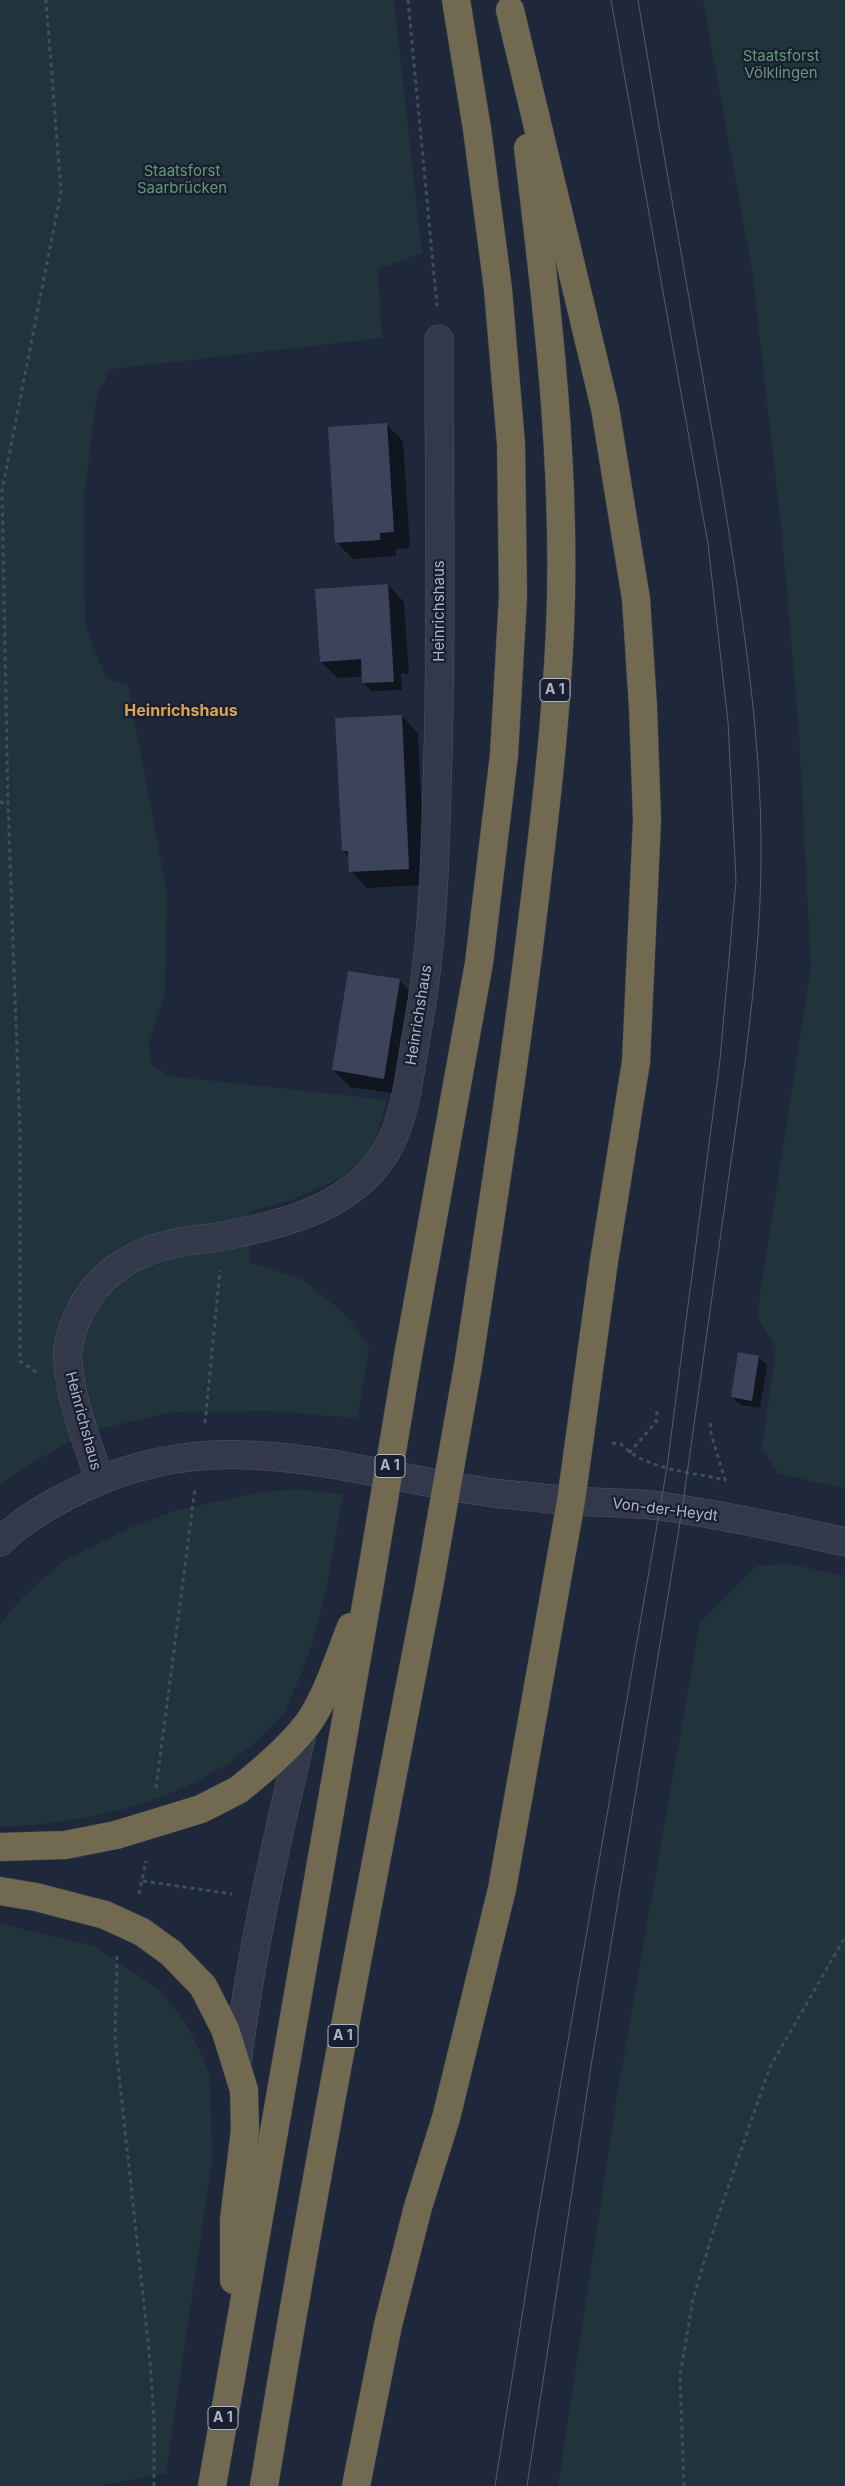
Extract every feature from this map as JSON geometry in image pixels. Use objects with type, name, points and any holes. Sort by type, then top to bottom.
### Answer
[{"type":"highway","name":"A 1","points":[[212,2486],[234,2349],[371,1577],[408,1356],[479,963],[504,756],[513,596],[511,444],[498,289],[478,129],[456,0]]},
{"type":"highway","name":"A 1","points":[[264,2486],[286,2353],[348,2012],[429,1587],[468,1366],[526,977],[551,760],[561,597],[559,441],[545,285],[509,5]]},
{"type":"highway","points":[[356,2486],[388,2326],[418,2207],[446,2118],[502,1889],[570,1501],[604,1261],[636,1062],[647,820],[643,707],[636,599],[605,408],[509,5]]},
{"type":"highway","points":[[0,1847],[65,1845],[116,1836],[200,1809],[238,1790],[270,1764],[303,1729],[325,1690],[371,1577]]},
{"type":"highway","points":[[0,1891],[36,1897],[105,1915],[142,1932],[171,1953],[203,1986],[225,2029],[244,2090],[245,2130],[234,2220],[234,2349]]},
{"type":"street","name":"Heinrichshaus","points":[[100,1480],[74,1396],[67,1360],[70,1333],[86,1297],[106,1276],[137,1255],[175,1243],[222,1236],[274,1224],[349,1193],[372,1172],[390,1143],[404,1103],[423,1001],[434,878],[439,730],[439,339]]},
{"type":"street","name":"Von-der-Heydt","points":[[0,1542],[50,1504],[100,1480],[136,1467],[200,1455],[269,1455],[348,1466],[484,1491],[570,1501],[660,1506],[748,1521],[845,1542]]},
{"type":"street","points":[[237,2063],[243,2014],[303,1729]]},
{"type":"path","points":[[46,0],[61,192],[2,491],[8,804],[20,1134],[20,1361],[74,1396]]},
{"type":"path","points":[[408,0],[439,339]]},
{"type":"path","points":[[0,802],[8,804]]},
{"type":"path","points":[[200,1455],[209,1393],[222,1236]]},
{"type":"path","points":[[629,1452],[656,1422],[657,1412]]},
{"type":"path","points":[[612,1442],[621,1444],[644,1462],[725,1480],[710,1430],[712,1420]]},
{"type":"path","points":[[143,1881],[266,1899]]},
{"type":"path","points":[[684,2486],[680,2376],[693,2299],[717,2219],[770,2067],[845,1938]]},
{"type":"green space","name":"Staatsforst Saarbrücken","points":[[0,0],[394,0],[422,253],[378,269],[382,338],[111,369],[97,395],[84,497],[85,626],[106,678],[128,686],[167,893],[165,995],[149,1043],[151,1064],[168,1076],[387,1100],[371,1154],[339,1179],[294,1199],[249,1212],[249,1262],[303,1280],[347,1316],[369,1349],[357,1418],[269,1411],[172,1412],[86,1432],[20,1470],[0,1485]]},
{"type":"green space","name":"Staatsforst Völklingen","points":[[703,0],[845,0],[845,1489],[778,1473],[762,1447],[776,1349],[757,1315],[811,967],[799,734],[782,534],[752,270]]},
{"type":"green space","points":[[295,1489],[343,1494],[325,1593],[313,1642],[305,1665],[282,1716],[239,1755],[209,1775],[177,1791],[142,1804],[107,1813],[35,1825],[0,1827],[0,1624],[20,1600],[62,1562],[127,1529],[173,1511],[257,1493]]},
{"type":"green space","points":[[790,1564],[845,1576],[845,2486],[558,2486],[618,2090],[700,1622],[757,1566]]},
{"type":"green space","points":[[0,1924],[94,1946],[161,1991],[189,2028],[210,2075],[212,2160],[166,2473],[99,2486],[0,2486]]},
{"type":"building","points":[[387,423],[394,532],[380,533],[380,540],[335,543],[328,427]]},
{"type":"building","points":[[388,584],[394,682],[362,683],[361,659],[320,662],[315,589]]},
{"type":"building","points":[[402,715],[409,869],[349,872],[348,851],[342,851],[335,718]]},
{"type":"building","points":[[348,971],[400,979],[384,1079],[332,1070]]},
{"type":"building","points":[[738,1352],[759,1356],[752,1401],[731,1397]]},
{"type":"tram line","points":[[495,2486],[537,2221],[667,1467],[720,1060],[736,880],[728,722],[708,544],[611,0]]},
{"type":"tram line","points":[[527,2486],[592,2060],[682,1510],[745,1062],[754,986],[760,909],[761,858],[758,764],[743,623],[721,483],[638,0]]},
{"type":"district","name":"Heinrichshaus","points":[[181,711]]}]
